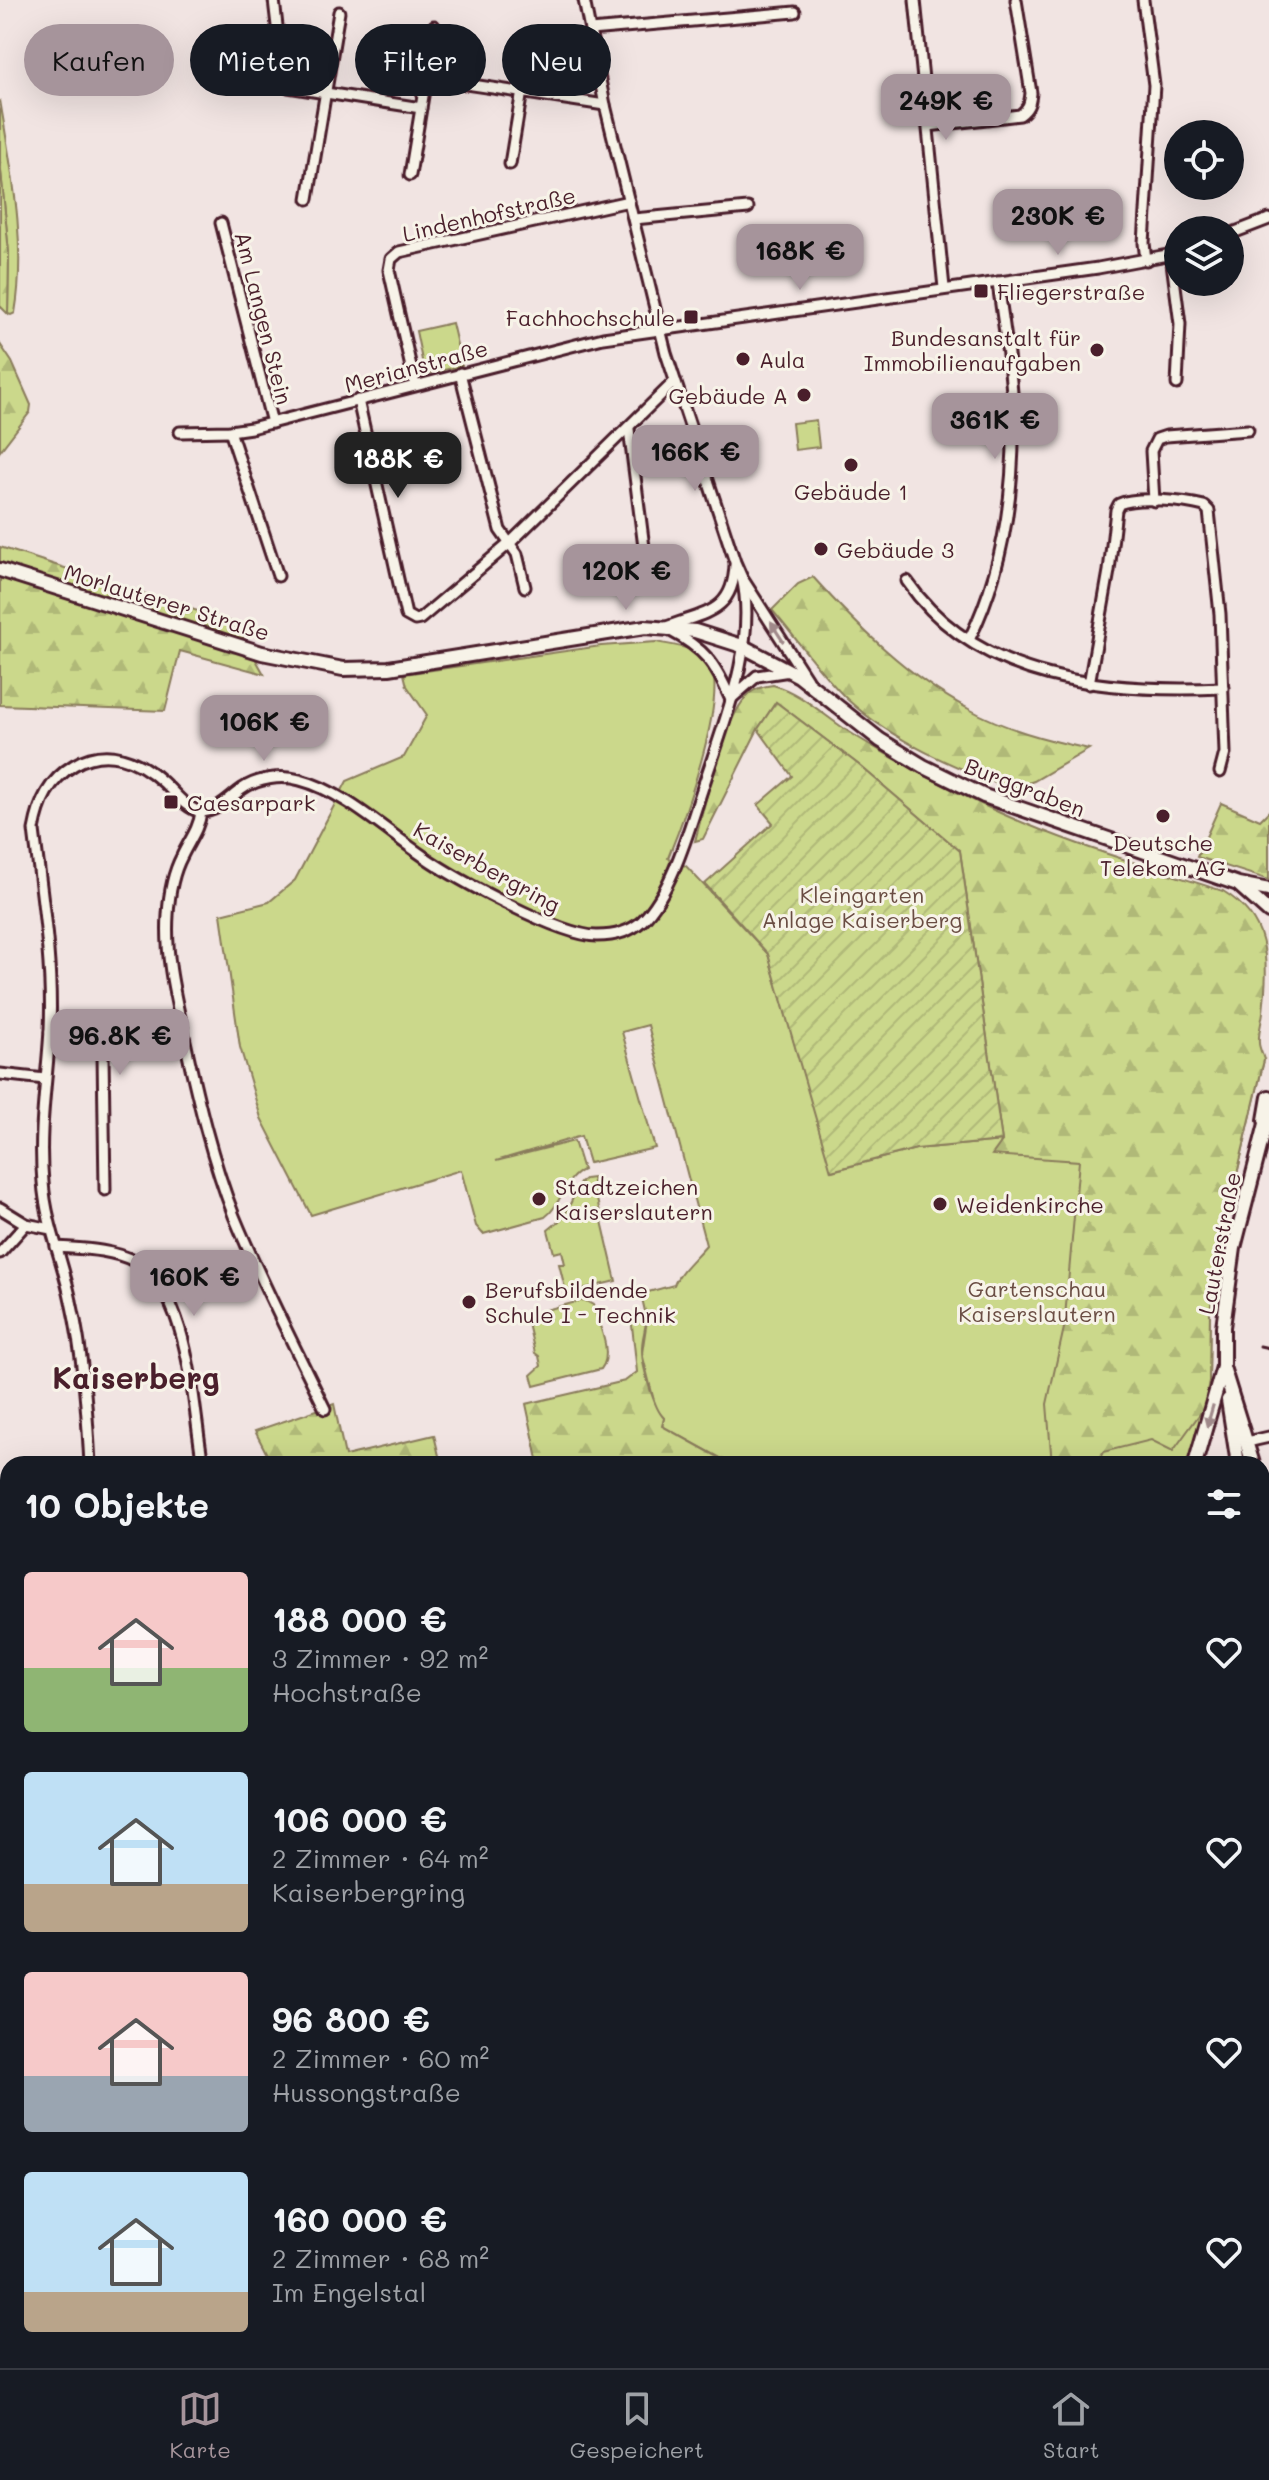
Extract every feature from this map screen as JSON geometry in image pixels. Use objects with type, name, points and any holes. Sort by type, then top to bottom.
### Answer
[{"type":"street","points":[[274,0],[277,24]]},
{"type":"street","points":[[584,0],[589,24]]},
{"type":"street","points":[[915,0],[944,288]]},
{"type":"street","points":[[928,126],[1020,115],[1026,110],[1031,93],[1016,0]]},
{"type":"street","points":[[1143,0],[1154,85],[1144,243],[1146,260]]},
{"type":"street","points":[[337,24],[339,12]]},
{"type":"street","points":[[611,28],[795,12]]},
{"type":"street","points":[[339,94],[421,108]]},
{"type":"street","points":[[308,199],[325,96]]},
{"type":"street","points":[[410,175],[423,96]]},
{"type":"street","points":[[510,164],[520,96]]},
{"type":"street","points":[[547,96],[605,105]]},
{"type":"street","points":[[603,96],[660,329],[735,562],[811,686]]},
{"type":"street","name":"Lindenhofstraße","points":[[415,385],[389,270],[391,259],[399,252],[629,201]]},
{"type":"street","points":[[634,219],[748,208]]},
{"type":"street","points":[[1244,229],[1269,219]]},
{"type":"street","name":"Am Langen Stein","points":[[221,223],[272,423]]},
{"type":"street","points":[[660,329],[1164,256]]},
{"type":"street","points":[[969,640],[992,586],[1003,541],[1011,467],[1013,409],[998,282]]},
{"type":"street","points":[[1177,384],[1180,324],[1178,296]]},
{"type":"street","name":"Merianstraße","points":[[180,432],[230,431],[272,423],[603,338],[660,329]]},
{"type":"street","points":[[460,373],[500,530],[517,554],[525,587]]},
{"type":"street","points":[[358,400],[406,615],[410,619],[420,619],[510,543],[675,381]]},
{"type":"street","points":[[629,429],[646,563]]},
{"type":"street","points":[[1154,501],[1151,451],[1157,439],[1248,430]]},
{"type":"street","points":[[230,431],[278,576]]},
{"type":"street","points":[[1089,684],[1119,504],[1125,501],[1154,501],[1204,506],[1209,511],[1220,614],[1225,753],[1220,772]]},
{"type":"street","name":"Burggraben","points":[[664,628],[725,602],[732,589],[735,562]]},
{"type":"street","name":"Morlauterer Straße","points":[[0,570],[199,635],[276,657],[323,666]]},
{"type":"street","name":"Kaiserbergring","points":[[201,812],[216,809],[244,787],[257,782],[271,778],[298,779],[329,790],[426,859],[563,929],[596,936],[628,931],[643,920],[667,882],[687,835],[731,700],[747,605],[742,578]]},
{"type":"street","points":[[907,581],[939,620],[969,640],[998,657],[1058,679],[1154,689],[1223,688]]},
{"type":"street","name":"Burggraben","points":[[323,666],[389,668],[645,627],[695,631],[742,646],[791,671],[880,740],[923,766],[984,796],[1238,884],[1269,890]]},
{"type":"street","points":[[664,628],[690,641],[712,661],[731,700],[757,676],[791,671]]},
{"type":"street","points":[[89,1456],[77,1329],[44,1197],[41,1125],[50,1032],[49,937],[34,830],[43,797],[55,779],[85,758],[122,757],[141,764],[189,807],[201,812],[196,833],[180,859],[168,911],[167,937],[176,999],[220,1178],[265,1285],[325,1409]]},
{"type":"street","points":[[1238,884],[1269,912]]},
{"type":"street","points":[[50,1032],[91,1036],[99,1043],[103,1054],[105,1190]]},
{"type":"street","points":[[0,1074],[45,1079]]},
{"type":"street","name":"Lauterstraße","points":[[1197,1456],[1223,1367],[1228,1278],[1269,1097]]},
{"type":"street","name":"Lauterstraße","points":[[1264,1127],[1269,1112]]},
{"type":"street","points":[[0,1208],[26,1224],[51,1229]]},
{"type":"street","points":[[0,1253],[26,1224]]},
{"type":"street","points":[[56,1247],[88,1250],[134,1261],[163,1287],[182,1334],[202,1456]]},
{"type":"street","points":[[1223,1367],[1237,1456]]},
{"type":"street","name":"Lauterstraße","points":[[1223,1367],[1251,1456]]},
{"type":"street","points":[[1247,1442],[1269,1437]]},
{"type":"green space","points":[[0,100],[18,233],[18,287],[15,313],[11,315],[8,314],[9,253],[0,161]]},
{"type":"green space","points":[[0,161],[9,253],[8,314],[0,306]]},
{"type":"green space","points":[[452,323],[462,366],[430,373],[424,370],[416,331]]},
{"type":"green space","points":[[0,344],[12,362],[31,405],[30,412],[0,451]]},
{"type":"green space","points":[[816,420],[819,447],[795,450],[792,423]]},
{"type":"green space","points":[[0,547],[235,623],[264,674],[180,651],[165,711],[0,705]]},
{"type":"green space","points":[[813,577],[847,614],[904,666],[946,695],[1011,728],[1089,749],[1034,781],[1010,789],[904,741],[848,700],[772,610],[798,584]]},
{"type":"green space","name":"Gartenschau Kaiserslautern","points":[[656,642],[687,648],[701,655],[711,666],[713,706],[708,732],[668,858],[686,866],[768,954],[832,1171],[916,1149],[1002,1141],[1264,1060],[1223,1233],[1210,1311],[1209,1381],[1189,1456],[1101,1456],[1102,1453],[1094,1456],[716,1456],[662,1426],[664,1418],[656,1409],[642,1353],[647,1320],[641,1294],[674,1285],[706,1245],[648,1025],[622,1032],[655,1148],[589,1163],[581,1136],[496,1161],[574,1141],[583,1170],[571,1179],[545,1217],[483,1234],[476,1226],[461,1170],[311,1215],[261,1118],[240,1047],[221,914],[269,902],[295,880],[347,781],[404,757],[427,715],[407,686],[404,674],[601,646]]},
{"type":"green space","points":[[773,685],[804,699],[896,760],[1004,815],[1097,850],[1223,891],[1250,914],[1262,941],[1265,957],[1265,992],[1259,1039],[1264,1060],[1223,1233],[1210,1311],[1209,1381],[1204,1408],[1173,1451],[1151,1440],[1103,1452],[1101,1456],[1051,1456],[1047,1404],[1064,1328],[1079,1161],[992,1155],[1002,1141],[960,851],[859,765],[776,702],[758,729],[703,839],[695,841],[716,762],[731,721],[750,693]]},
{"type":"green space","name":"Kleingarten Anlage Kaiserberg","points":[[776,702],[859,765],[960,851],[1002,1141],[916,1149],[831,1171],[768,954],[705,884],[773,823],[758,805],[792,776],[758,729]]},
{"type":"green space","points":[[1221,803],[1260,820],[1269,811],[1269,880],[1197,857]]},
{"type":"green space","points":[[592,1178],[616,1281],[569,1292],[565,1288],[559,1264],[565,1264],[562,1251],[554,1253],[548,1230],[564,1217],[580,1183]]},
{"type":"green space","points":[[584,1300],[593,1305],[604,1338],[605,1363],[601,1369],[534,1386],[531,1375],[541,1366],[526,1315]]},
{"type":"green space","points":[[646,1312],[643,1358],[653,1397],[664,1418],[662,1426],[716,1456],[537,1456],[526,1404],[625,1381],[637,1372],[631,1316]]},
{"type":"green space","points":[[334,1404],[345,1456],[268,1456],[255,1431]]},
{"type":"green space","points":[[434,1435],[439,1456],[345,1456]]},
{"type":"railway","points":[[1260,1346],[1269,1348]]},
{"type":"place","name":"Fliegerstraße","points":[[981,291]]},
{"type":"place","name":"Fachhochschule","points":[[691,317]]},
{"type":"place","name":"Bundesanstalt für Immobilienaufgaben","points":[[1097,350]]},
{"type":"place","name":"Aula","points":[[743,359]]},
{"type":"place","name":"Gebäude A","points":[[804,395]]},
{"type":"place","name":"Gebäude 1","points":[[851,465]]},
{"type":"place","name":"Gebäude 3","points":[[821,549]]},
{"type":"place","name":"Caesarpark","points":[[171,802]]},
{"type":"place","name":"Deutsche Telekom AG","points":[[1163,816]]},
{"type":"place","name":"Stadtzeichen Kaiserslautern","points":[[539,1199]]},
{"type":"place","name":"Weidenkirche","points":[[940,1204]]},
{"type":"place","name":"Berufsbildende Schule I - Technik","points":[[469,1302]]},
{"type":"district","name":"Kaiserberg","points":[[136,1377]]}]
